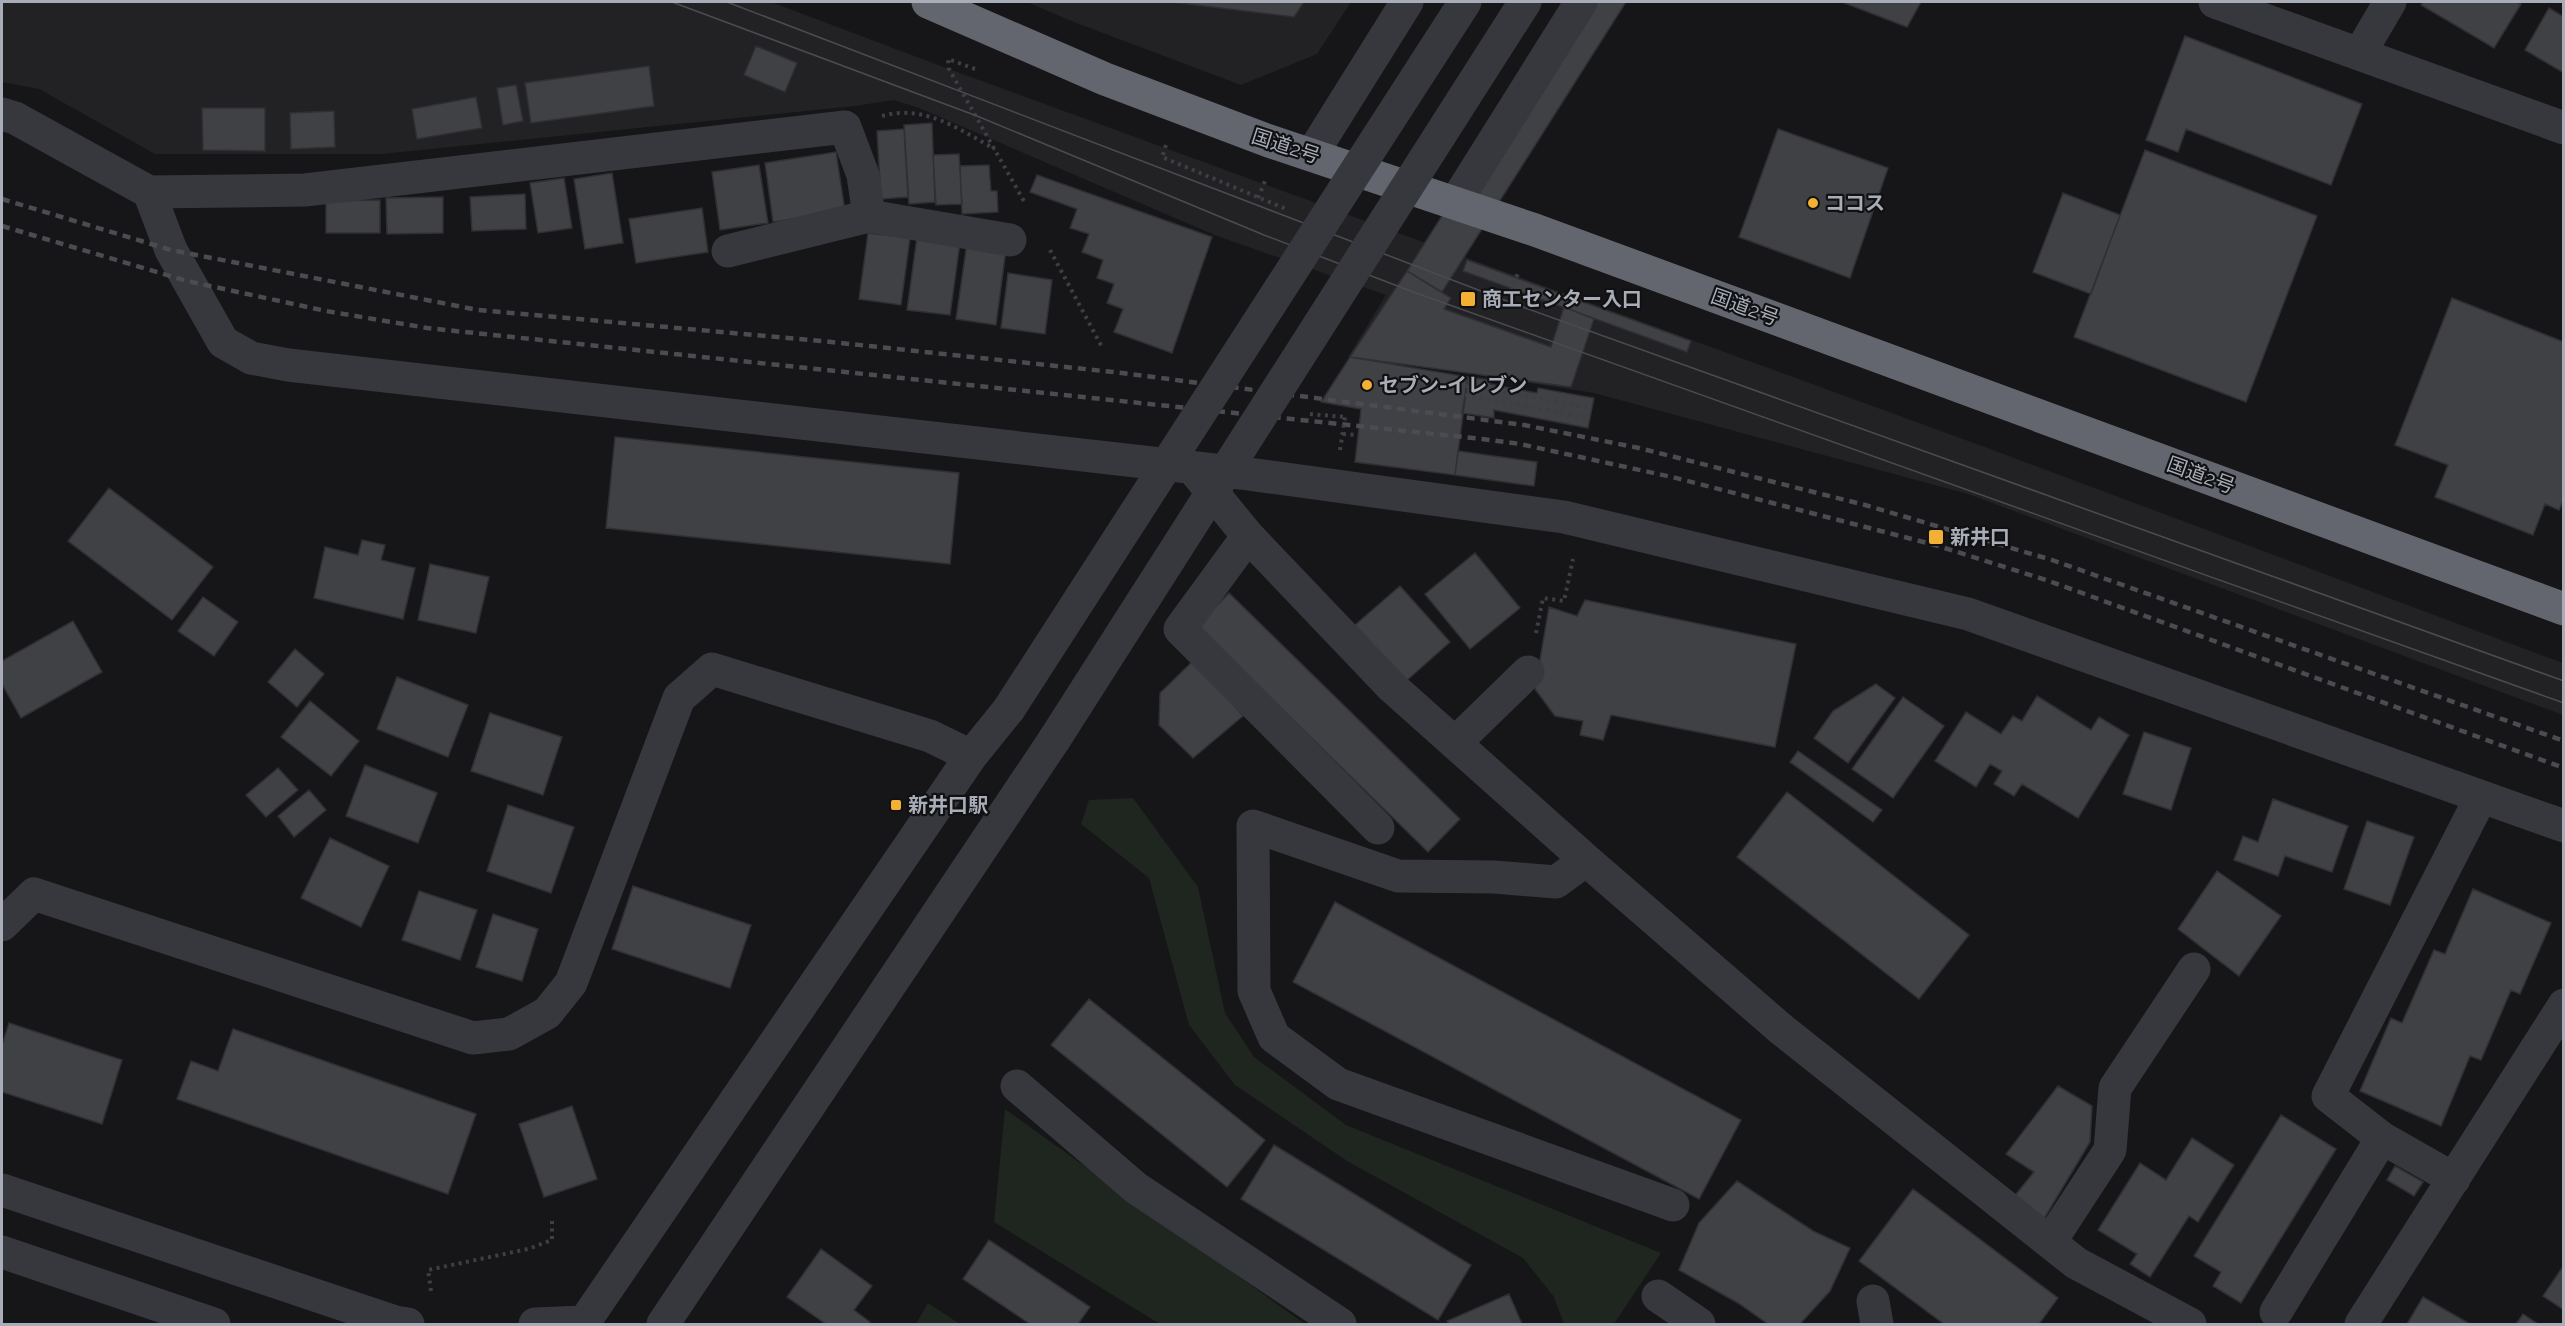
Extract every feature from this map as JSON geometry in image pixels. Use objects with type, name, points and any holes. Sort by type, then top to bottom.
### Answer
[{"type":"highway","name":"国道2号","points":[[928,2],[1105,78],[1269,141],[1546,234],[2564,609]]},
{"type":"street","points":[[1312,154],[1407,2]]},
{"type":"street","points":[[535,1324],[583,1323],[971,756],[1009,709],[1465,2]]},
{"type":"street","points":[[663,1324],[1054,740],[1525,2]]},
{"type":"street","points":[[1455,203],[1581,2]]},
{"type":"street","points":[[2215,2],[2564,128]]},
{"type":"street","points":[[2360,53],[2390,2]]},
{"type":"street","points":[[2,114],[15,118],[149,192],[304,190],[845,127],[863,176],[869,216]]},
{"type":"street","points":[[149,192],[171,250],[223,342],[251,358],[288,365],[1192,467],[1564,517],[1968,614],[2564,826]]},
{"type":"street","points":[[728,251],[869,216],[1010,240]]},
{"type":"street","points":[[1192,467],[1248,536],[1392,687],[1586,860],[1781,1029],[2076,1263],[2190,1324]]},
{"type":"street","points":[[1248,536],[1180,629],[1378,828]]},
{"type":"street","points":[[2,925],[34,894],[473,1038],[509,1034],[547,1013],[571,983],[679,698],[711,669],[930,736],[971,756]]},
{"type":"street","points":[[1455,743],[1528,672]]},
{"type":"street","points":[[2454,1179],[2382,1138],[2328,1096],[2481,796]]},
{"type":"street","points":[[1586,860],[1556,882],[1494,877],[1398,876],[1253,826],[1254,991],[1274,1037],[1338,1084],[1673,1205]]},
{"type":"street","points":[[2050,1242],[2110,1150],[2115,1088],[2194,969]]},
{"type":"street","points":[[2361,1324],[2564,1005]]},
{"type":"street","points":[[1017,1086],[1136,1188],[1340,1324]]},
{"type":"street","points":[[2276,1312],[2382,1138]]},
{"type":"street","points":[[2,1190],[400,1324]]},
{"type":"street","points":[[2,1252],[214,1324]]},
{"type":"street","points":[[1658,1296],[1699,1324]]},
{"type":"path","points":[[981,71],[948,59],[950,69],[1029,212]]},
{"type":"path","points":[[845,127],[900,111],[911,112],[936,118],[995,149]]},
{"type":"path","points":[[1156,139],[1167,143],[1162,157],[1288,210]]},
{"type":"path","points":[[1258,198],[1265,180]]},
{"type":"path","points":[[1046,243],[1102,347]]},
{"type":"path","points":[[1511,291],[1518,273]]},
{"type":"path","points":[[1466,386],[1592,408]]},
{"type":"path","points":[[1465,395],[1590,418]]},
{"type":"path","points":[[1304,413],[1345,417],[1340,450]]},
{"type":"path","points":[[1343,434],[1358,435]]},
{"type":"path","points":[[1528,672],[1543,598],[1564,601],[1573,559]]},
{"type":"path","points":[[444,1267],[528,1249],[552,1240],[552,1219]]},
{"type":"shaded area","points":[[2,2],[771,2],[1982,446],[2563,663],[2563,715],[1968,494],[1594,393],[1348,357],[1386,295],[1217,236],[919,108],[894,100],[855,106],[381,154],[155,154],[39,89],[2,82]]},
{"type":"shaded area","points":[[1027,2],[1351,2],[1317,54],[1241,85]]},
{"type":"shaded area","points":[[1133,798],[1198,887],[1225,1013],[1254,1057],[1346,1125],[1661,1253],[1614,1324],[1564,1324],[1554,1297],[1523,1258],[1347,1161],[1235,1085],[1189,1025],[1149,878],[1081,824],[1089,800]]},
{"type":"shaded area","points":[[1005,1109],[1305,1324],[1160,1324],[994,1222]]},
{"type":"shaded area","points":[[928,1303],[960,1324],[916,1324]]},
{"type":"building","points":[[1171,2],[1304,2],[1294,17]]},
{"type":"building","points":[[1578,2],[1626,2],[1442,292],[1407,271]]},
{"type":"building","points":[[1842,2],[1921,2],[1907,27]]},
{"type":"building","points":[[2423,2],[2516,2],[2521,4],[2494,48],[2421,5]]},
{"type":"building","points":[[2549,8],[2564,17],[2564,73],[2525,50]]},
{"type":"building","points":[[2185,36],[2362,104],[2331,185],[2186,129],[2178,152],[2146,140]]},
{"type":"building","points":[[756,46],[797,63],[785,92],[744,75]]},
{"type":"building","points":[[649,66],[654,106],[531,123],[525,83]]},
{"type":"building","points":[[516,85],[523,121],[503,125],[497,88]]},
{"type":"building","points":[[476,97],[482,128],[417,139],[412,109]]},
{"type":"building","points":[[202,108],[265,108],[265,151],[203,150]]},
{"type":"building","points":[[334,111],[335,147],[291,149],[290,113]]},
{"type":"building","points":[[932,123],[935,202],[909,204],[904,125]]},
{"type":"building","points":[[904,129],[908,197],[881,199],[877,131]]},
{"type":"building","name":"ココス","points":[[1778,129],[1888,168],[1850,278],[1739,237]]},
{"type":"building","points":[[2145,150],[2317,216],[2246,402],[2074,337]]},
{"type":"building","points":[[836,152],[845,211],[773,222],[765,163]]},
{"type":"building","points":[[959,154],[962,204],[936,205],[933,155]]},
{"type":"building","points":[[759,165],[768,223],[720,230],[712,172]]},
{"type":"building","points":[[989,165],[991,191],[997,191],[998,212],[962,214],[960,166]]},
{"type":"building","points":[[612,173],[623,243],[585,249],[574,179]]},
{"type":"building","points":[[1037,175],[1212,237],[1172,353],[1114,332],[1123,309],[1107,303],[1114,284],[1097,278],[1103,260],[1082,252],[1089,234],[1070,228],[1077,209],[1030,192]]},
{"type":"building","points":[[564,178],[572,228],[538,233],[530,183]]},
{"type":"building","points":[[2063,193],[2120,215],[2091,294],[2033,272]]},
{"type":"building","points":[[525,194],[526,229],[472,231],[470,197]]},
{"type":"building","points":[[443,197],[443,233],[387,234],[386,198]]},
{"type":"building","points":[[380,200],[380,233],[326,233],[326,201]]},
{"type":"building","points":[[702,208],[708,252],[636,263],[629,219]]},
{"type":"building","points":[[868,233],[910,238],[901,305],[859,299]]},
{"type":"building","points":[[917,237],[960,243],[950,315],[907,310]]},
{"type":"building","points":[[967,243],[1006,249],[996,325],[956,319]]},
{"type":"building","points":[[1467,260],[1691,341],[1687,352],[1463,271]]},
{"type":"building","points":[[1407,271],[1451,298],[1444,309],[1551,347],[1564,307],[1594,319],[1571,387],[1350,357]]},
{"type":"building","points":[[1008,273],[1052,280],[1045,334],[1001,328]]},
{"type":"building","points":[[2452,298],[2564,342],[2564,499],[2559,510],[2545,504],[2533,535],[2435,497],[2448,465],[2395,445]]},
{"type":"building","points":[[1350,357],[1468,377],[1455,475],[1355,462],[1361,409],[1321,402]]},
{"type":"building","points":[[1468,377],[1490,380],[1490,384],[1537,393],[1538,388],[1594,398],[1588,428],[1494,410],[1494,418],[1462,413]]},
{"type":"building","points":[[615,437],[959,473],[950,564],[606,528]]},
{"type":"building","points":[[1458,451],[1537,462],[1534,486],[1455,475]]},
{"type":"building","points":[[109,488],[213,567],[172,620],[68,541]]},
{"type":"building","points":[[362,540],[385,545],[381,560],[415,568],[403,619],[314,598],[325,547],[358,555]]},
{"type":"building","points":[[1475,553],[1520,608],[1470,649],[1425,594]]},
{"type":"building","points":[[430,564],[489,577],[476,633],[418,620]]},
{"type":"building","points":[[1400,586],[1450,642],[1405,682],[1355,625]]},
{"type":"building","points":[[1229,593],[1460,819],[1428,852],[1197,626]]},
{"type":"building","points":[[203,597],[238,622],[214,656],[178,631]]},
{"type":"building","points":[[1585,600],[1796,644],[1775,747],[1611,715],[1603,740],[1580,735],[1583,721],[1555,716],[1535,689],[1549,607],[1577,616]]},
{"type":"building","points":[[73,621],[102,672],[21,718],[2,684],[2,661]]},
{"type":"building","points":[[295,649],[324,674],[297,707],[268,682]]},
{"type":"building","points":[[1195,659],[1243,716],[1193,758],[1159,725],[1160,693]]},
{"type":"building","points":[[397,677],[468,705],[448,757],[377,729]]},
{"type":"building","points":[[1876,684],[1895,698],[1848,763],[1814,738],[1833,711]]},
{"type":"building","points":[[2037,696],[2091,730],[2099,717],[2129,735],[2078,818],[2022,784],[2014,796],[1994,784],[2002,771],[1990,764],[1976,787],[1935,761],[1966,712],[2001,734],[2013,716],[2022,721]]},
{"type":"building","points":[[1903,697],[1944,726],[1893,798],[1852,769]]},
{"type":"building","points":[[310,701],[359,741],[331,776],[281,737]]},
{"type":"building","points":[[490,713],[562,737],[543,795],[471,771]]},
{"type":"building","points":[[2144,732],[2191,748],[2171,810],[2123,794]]},
{"type":"building","points":[[1798,751],[1882,810],[1873,822],[1790,762]]},
{"type":"building","points":[[365,765],[437,793],[418,843],[346,816]]},
{"type":"building","points":[[278,768],[298,790],[266,817],[246,795]]},
{"type":"building","points":[[309,790],[326,810],[294,837],[278,816]]},
{"type":"building","points":[[1787,792],[1969,935],[1919,999],[1737,857]]},
{"type":"building","points":[[2273,799],[2348,826],[2332,872],[2285,856],[2278,876],[2234,860],[2243,836],[2258,842]]},
{"type":"building","points":[[508,805],[574,827],[551,893],[487,871]]},
{"type":"building","points":[[2367,821],[2414,837],[2390,905],[2344,889]]},
{"type":"building","points":[[330,838],[389,866],[361,927],[301,898]]},
{"type":"building","points":[[2217,871],[2281,916],[2239,976],[2178,929]]},
{"type":"building","points":[[633,886],[751,925],[730,988],[612,949]]},
{"type":"building","points":[[2473,889],[2551,923],[2520,994],[2511,990],[2481,1060],[2470,1056],[2441,1126],[2360,1091],[2391,1018],[2402,1023],[2434,950],[2445,954]]},
{"type":"building","points":[[419,891],[477,910],[460,960],[402,940]]},
{"type":"building","points":[[1335,902],[1741,1120],[1699,1199],[1293,982]]},
{"type":"building","points":[[493,914],[538,929],[522,981],[476,967]]},
{"type":"building","points":[[1089,999],[1265,1140],[1227,1187],[1051,1045]]},
{"type":"building","points":[[9,1023],[122,1060],[102,1124],[2,1092],[2,1045]]},
{"type":"building","points":[[233,1029],[476,1114],[448,1194],[177,1099],[191,1061],[218,1071]]},
{"type":"building","points":[[2058,1086],[2092,1106],[2090,1142],[2042,1222],[2013,1198],[2034,1172],[2006,1154]]},
{"type":"building","points":[[572,1106],[597,1179],[544,1197],[519,1124]]},
{"type":"building","points":[[2281,1115],[2336,1149],[2241,1303],[2213,1286],[2221,1272],[2194,1256]]},
{"type":"building","points":[[2192,1138],[2234,1165],[2198,1222],[2189,1216],[2150,1277],[2130,1264],[2137,1254],[2098,1230],[2140,1163],[2166,1180]]},
{"type":"building","points":[[1274,1145],[1471,1265],[1438,1320],[1241,1199]]},
{"type":"building","points":[[2395,1166],[2423,1182],[2414,1196],[2387,1180]]},
{"type":"building","points":[[1737,1181],[1813,1231],[1850,1248],[1830,1291],[1800,1324],[1768,1324],[1738,1303],[1679,1270],[1699,1223]]},
{"type":"building","points":[[1913,1189],[2058,1298],[2039,1324],[1944,1324],[1859,1261]]},
{"type":"building","points":[[989,1240],[1090,1307],[1078,1324],[1030,1324],[963,1279]]},
{"type":"building","points":[[821,1249],[872,1286],[854,1310],[870,1322],[868,1324],[826,1324],[787,1297]]},
{"type":"building","points":[[2564,1265],[2564,1310],[2543,1296]]},
{"type":"building","points":[[1509,1294],[1522,1324],[1449,1324],[1447,1321]]},
{"type":"building","points":[[2423,1297],[2470,1324],[2407,1324]]},
{"type":"building","points":[[2523,1314],[2538,1324],[2516,1324]]},
{"type":"tram line","points":[[672,2],[977,116],[1264,235],[1416,293],[2564,703]]},
{"type":"tram line","points":[[727,2],[1520,306],[2564,681]]},
{"type":"railway","points":[[2,199],[171,250],[478,310],[822,341],[1122,373],[1524,425],[1639,448],[1865,505],[2052,560],[2564,741]]},
{"type":"railway","points":[[2,226],[187,281],[326,311],[427,328],[1520,444],[1672,477],[1935,545],[2046,580],[2564,768]]},
{"type":"place","name":"ココス","points":[[1813,203]]},
{"type":"place","name":"商工センター入口","points":[[1468,299]]},
{"type":"place","name":"セブン-イレブン","points":[[1367,385]]},
{"type":"place","name":"新井口","points":[[1936,537]]},
{"type":"place","name":"新井口駅","points":[[896,805]]}]
